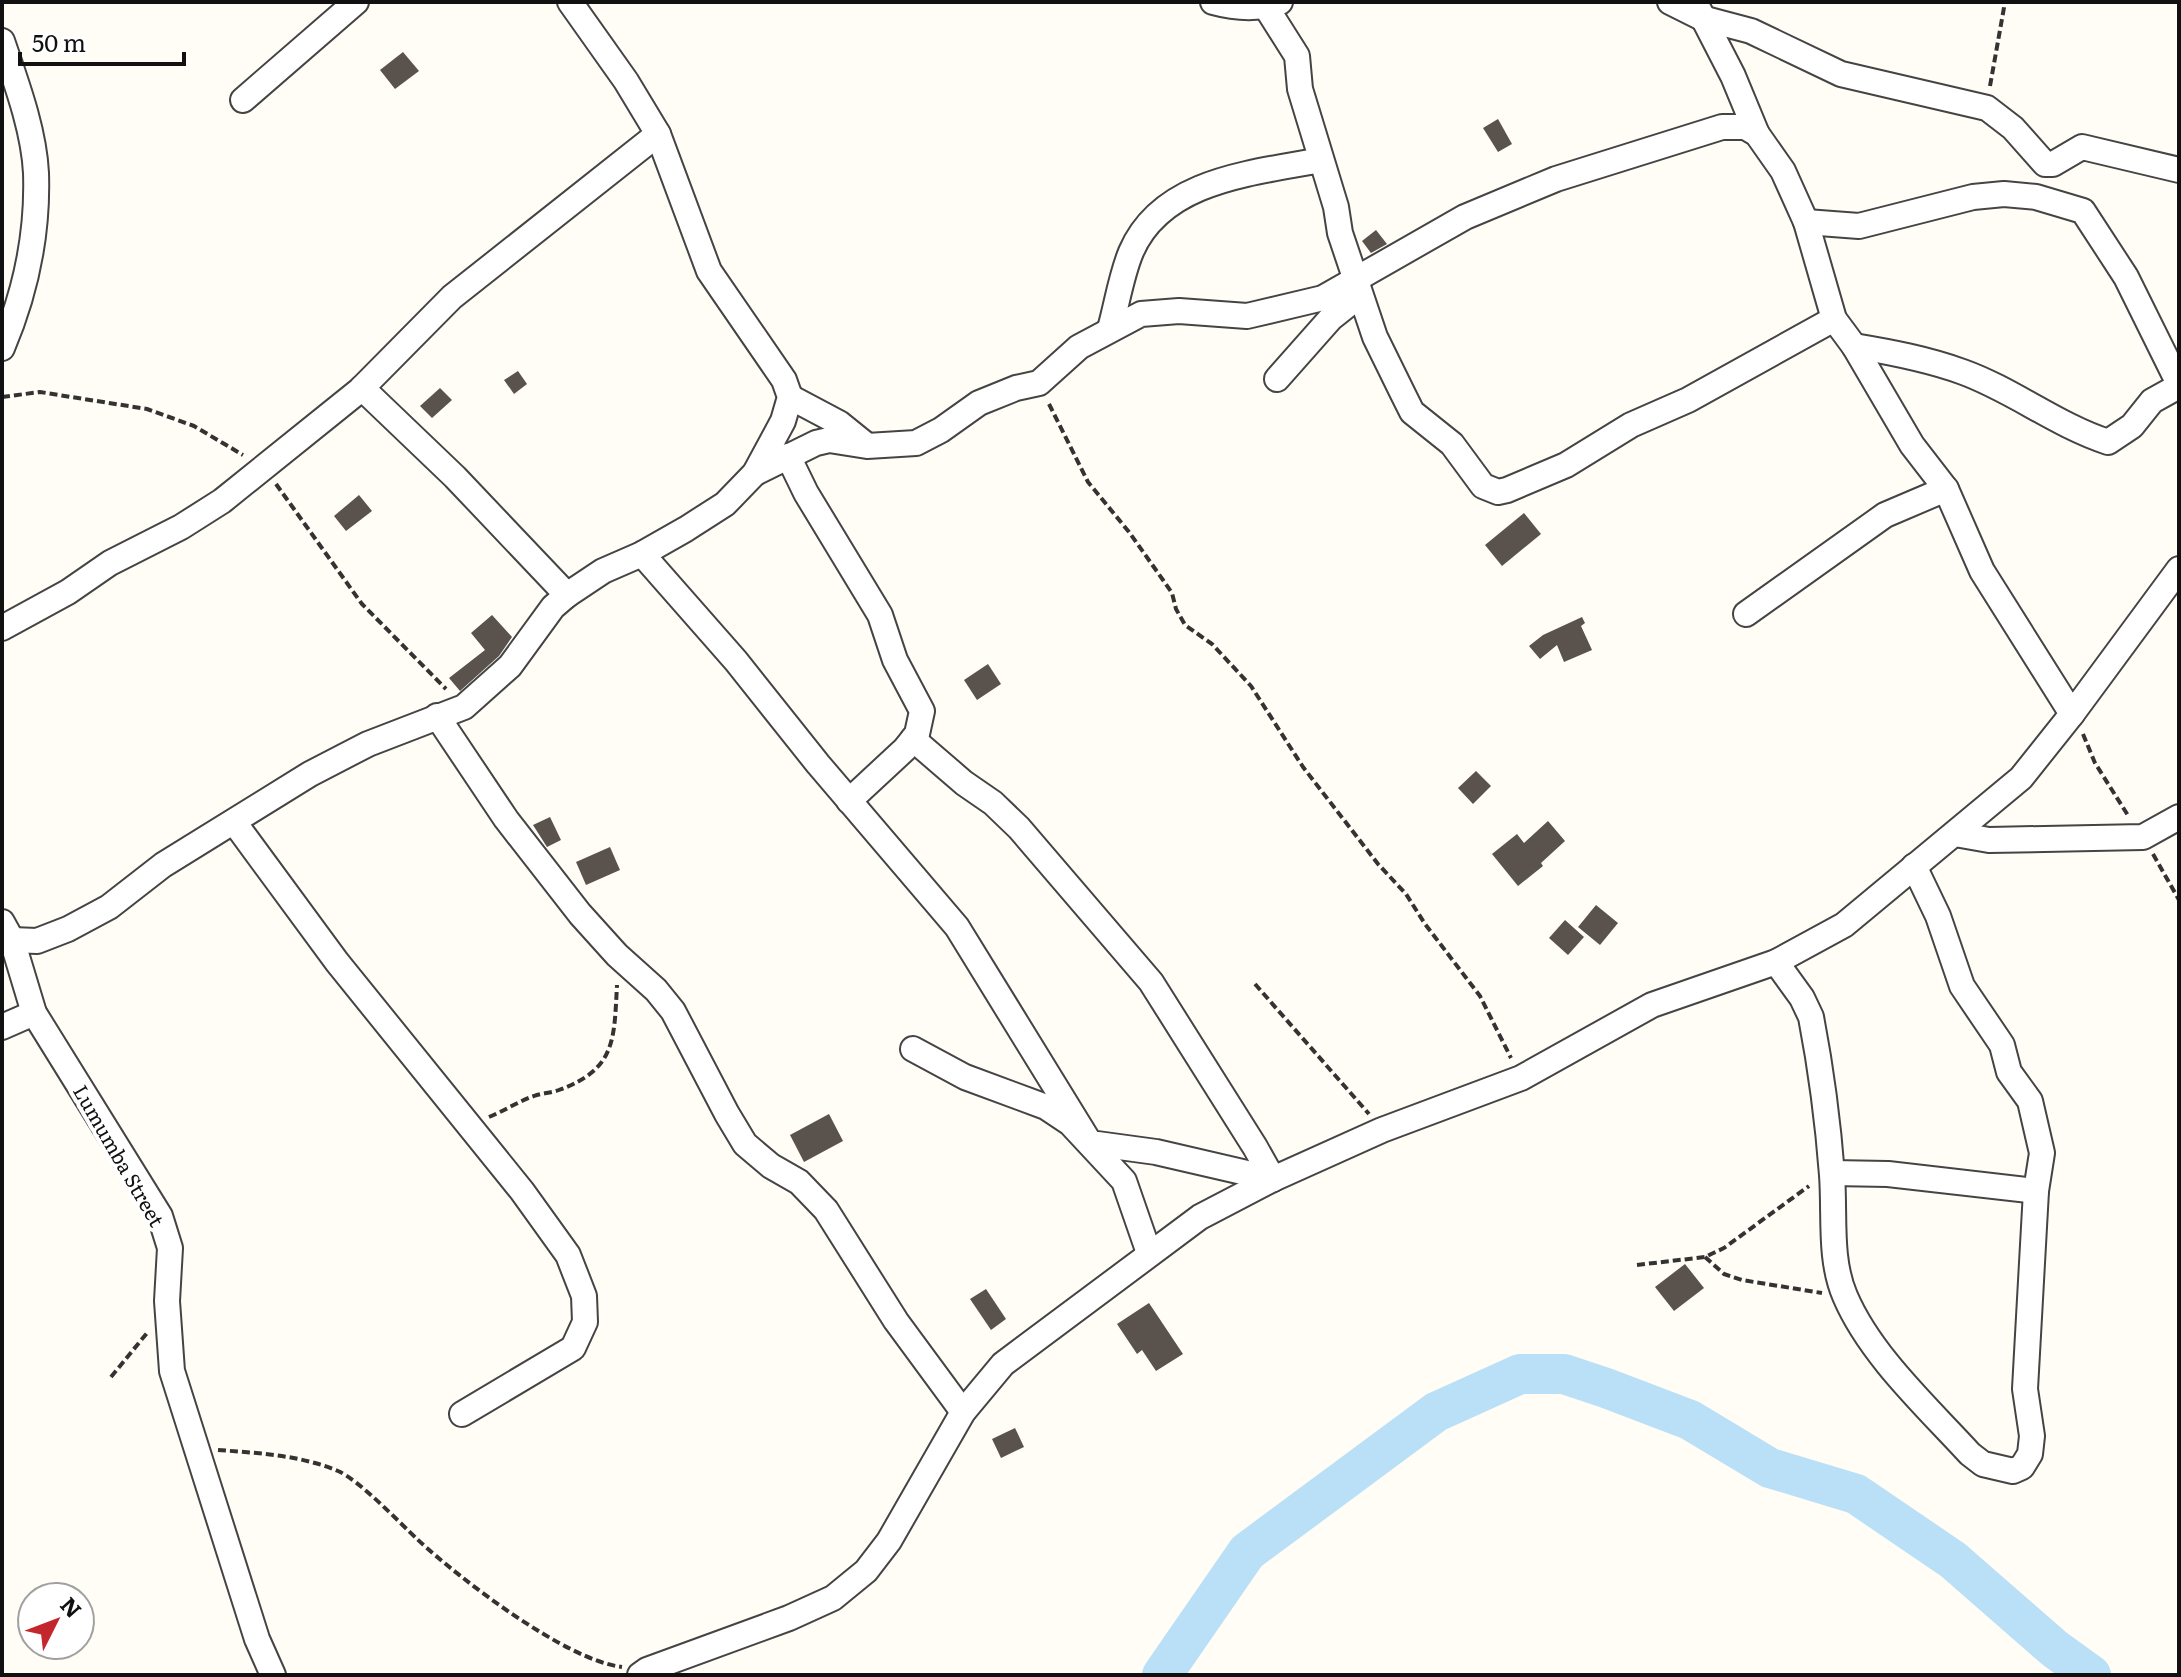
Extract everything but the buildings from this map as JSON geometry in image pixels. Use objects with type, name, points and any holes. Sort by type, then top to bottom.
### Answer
[{"type":"street","points":[[243,100],[356,2]]},
{"type":"street","points":[[7,931],[37,941],[68,929],[109,907],[163,865],[310,774],[344,756],[464,707],[510,666],[553,607],[567,595],[603,571],[642,554],[725,504],[755,473],[783,421],[790,397],[784,380],[709,271],[658,134],[626,81],[570,2]]},
{"type":"street","points":[[1213,2],[1229,6],[1271,4],[1297,56],[1300,89],[1336,207],[1340,233],[1375,337],[1412,412],[1452,444],[1483,486],[1498,492],[1524,485],[1566,465],[1631,425],[1688,400],[1834,319]]},
{"type":"street","points":[[1670,2],[1751,31],[1841,74],[1987,108],[2013,128],[2045,164],[2053,164],[2082,147],[2179,170]]},
{"type":"street","points":[[1699,10],[1733,76],[1757,134],[1783,171],[1806,222],[1834,319],[1854,346],[1912,445],[1946,489],[1982,571],[2072,714]]},
{"type":"street","points":[[2,41],[23,101],[36,172],[31,245],[21,298],[2,348]]},
{"type":"street","points":[[755,473],[816,443],[829,440],[867,446],[916,443],[941,430],[979,403],[1016,388],[1039,383],[1079,347],[1141,314],[1179,311],[1247,316],[1323,298],[1359,286],[1465,217],[1556,179],[1722,127],[1745,127],[1757,134]]},
{"type":"street","points":[[2,628],[222,501],[362,388],[452,297],[658,134]]},
{"type":"street","points":[[1110,329],[1131,253],[1157,217],[1209,183],[1321,160]]},
{"type":"street","points":[[1806,222],[1859,226],[1973,197],[2004,194],[2036,197],[2083,211],[2126,277],[2179,382],[2152,401],[2132,426],[2108,442],[2083,434],[1964,372],[1854,346]]},
{"type":"street","points":[[1277,379],[1359,286]]},
{"type":"street","points":[[362,388],[455,477],[567,595]]},
{"type":"street","points":[[790,397],[839,423],[867,446]]},
{"type":"street","points":[[788,456],[806,493],[880,615],[895,660],[922,711],[922,720],[913,739],[869,785],[849,801]]},
{"type":"street","points":[[1746,614],[1885,515],[1946,489]]},
{"type":"street","points":[[642,554],[736,661],[849,801],[957,927],[1090,1143]]},
{"type":"street","points":[[643,1672],[789,1618],[833,1598],[866,1571],[889,1541],[963,1412],[1003,1364],[1200,1217],[1273,1179],[1382,1130],[1521,1078],[1652,1005],[1776,962],[1844,925],[2021,778],[2179,569]]},
{"type":"street","points":[[437,716],[506,819],[580,914],[673,1011],[745,1144],[771,1166],[799,1182],[826,1210],[896,1321],[963,1412]]},
{"type":"street","points":[[913,739],[964,783],[993,803],[1019,828],[1151,982],[1273,1179]]},
{"type":"street","points":[[1955,834],[1989,840],[2143,837],[2179,817]]},
{"type":"street","points":[[234,822],[337,962],[522,1191],[568,1255],[584,1296],[585,1322],[573,1348],[462,1414]]},
{"type":"street","points":[[1776,962],[1802,998],[1811,1017],[1832,1173],[1835,1256],[1844,1295],[1882,1356],[1970,1454],[1983,1464],[2006,1471],[2019,1469],[2030,1454],[2032,1436],[2025,1389],[2036,1191],[2042,1153],[2030,1101],[2009,1072],[2002,1045],[1962,986],[1938,916],[1914,866]]},
{"type":"street","name":"Lumumba Street","points":[[7,931],[34,1013],[160,1216],[170,1248],[167,1301],[172,1371],[257,1639],[273,1675]]},
{"type":"street","points":[[2,1027],[34,1013]]},
{"type":"street","points":[[913,1049],[965,1077],[1046,1107],[1070,1123],[1124,1181],[1149,1253]]},
{"type":"street","points":[[1090,1143],[1156,1152],[1273,1179]]},
{"type":"street","points":[[1832,1173],[1888,1174],[2036,1191]]},
{"type":"path","points":[[1987,108],[2005,2]]},
{"type":"path","points":[[1039,383],[1088,482],[1129,532],[1172,593],[1185,625],[1212,644],[1251,686],[1270,711],[1303,767],[1378,864],[1406,894],[1480,996],[1521,1078]]},
{"type":"path","points":[[2,397],[40,392],[147,409],[194,426],[265,468],[362,604],[464,707]]},
{"type":"path","points":[[2072,714],[2095,763],[2179,900]]},
{"type":"path","points":[[466,1120],[489,1117],[532,1097],[557,1091],[598,1069],[612,1037],[617,955]]},
{"type":"path","points":[[1255,984],[1382,1130]]},
{"type":"path","points":[[1637,1265],[1705,1257],[1724,1248],[1832,1173]]},
{"type":"path","points":[[1705,1257],[1724,1274],[1742,1280],[1844,1295]]},
{"type":"path","points":[[111,1377],[144,1338],[167,1301]]},
{"type":"path","points":[[196,1449],[277,1454],[340,1472],[387,1510],[433,1554],[520,1620],[603,1664],[643,1672]]},
{"type":"waterway","points":[[1162,1675],[1247,1552],[1436,1412],[1520,1374],[1564,1374],[1606,1388],[1690,1420],[1770,1468],[1856,1494],[1953,1560],[2055,1649],[2091,1675]]}]
